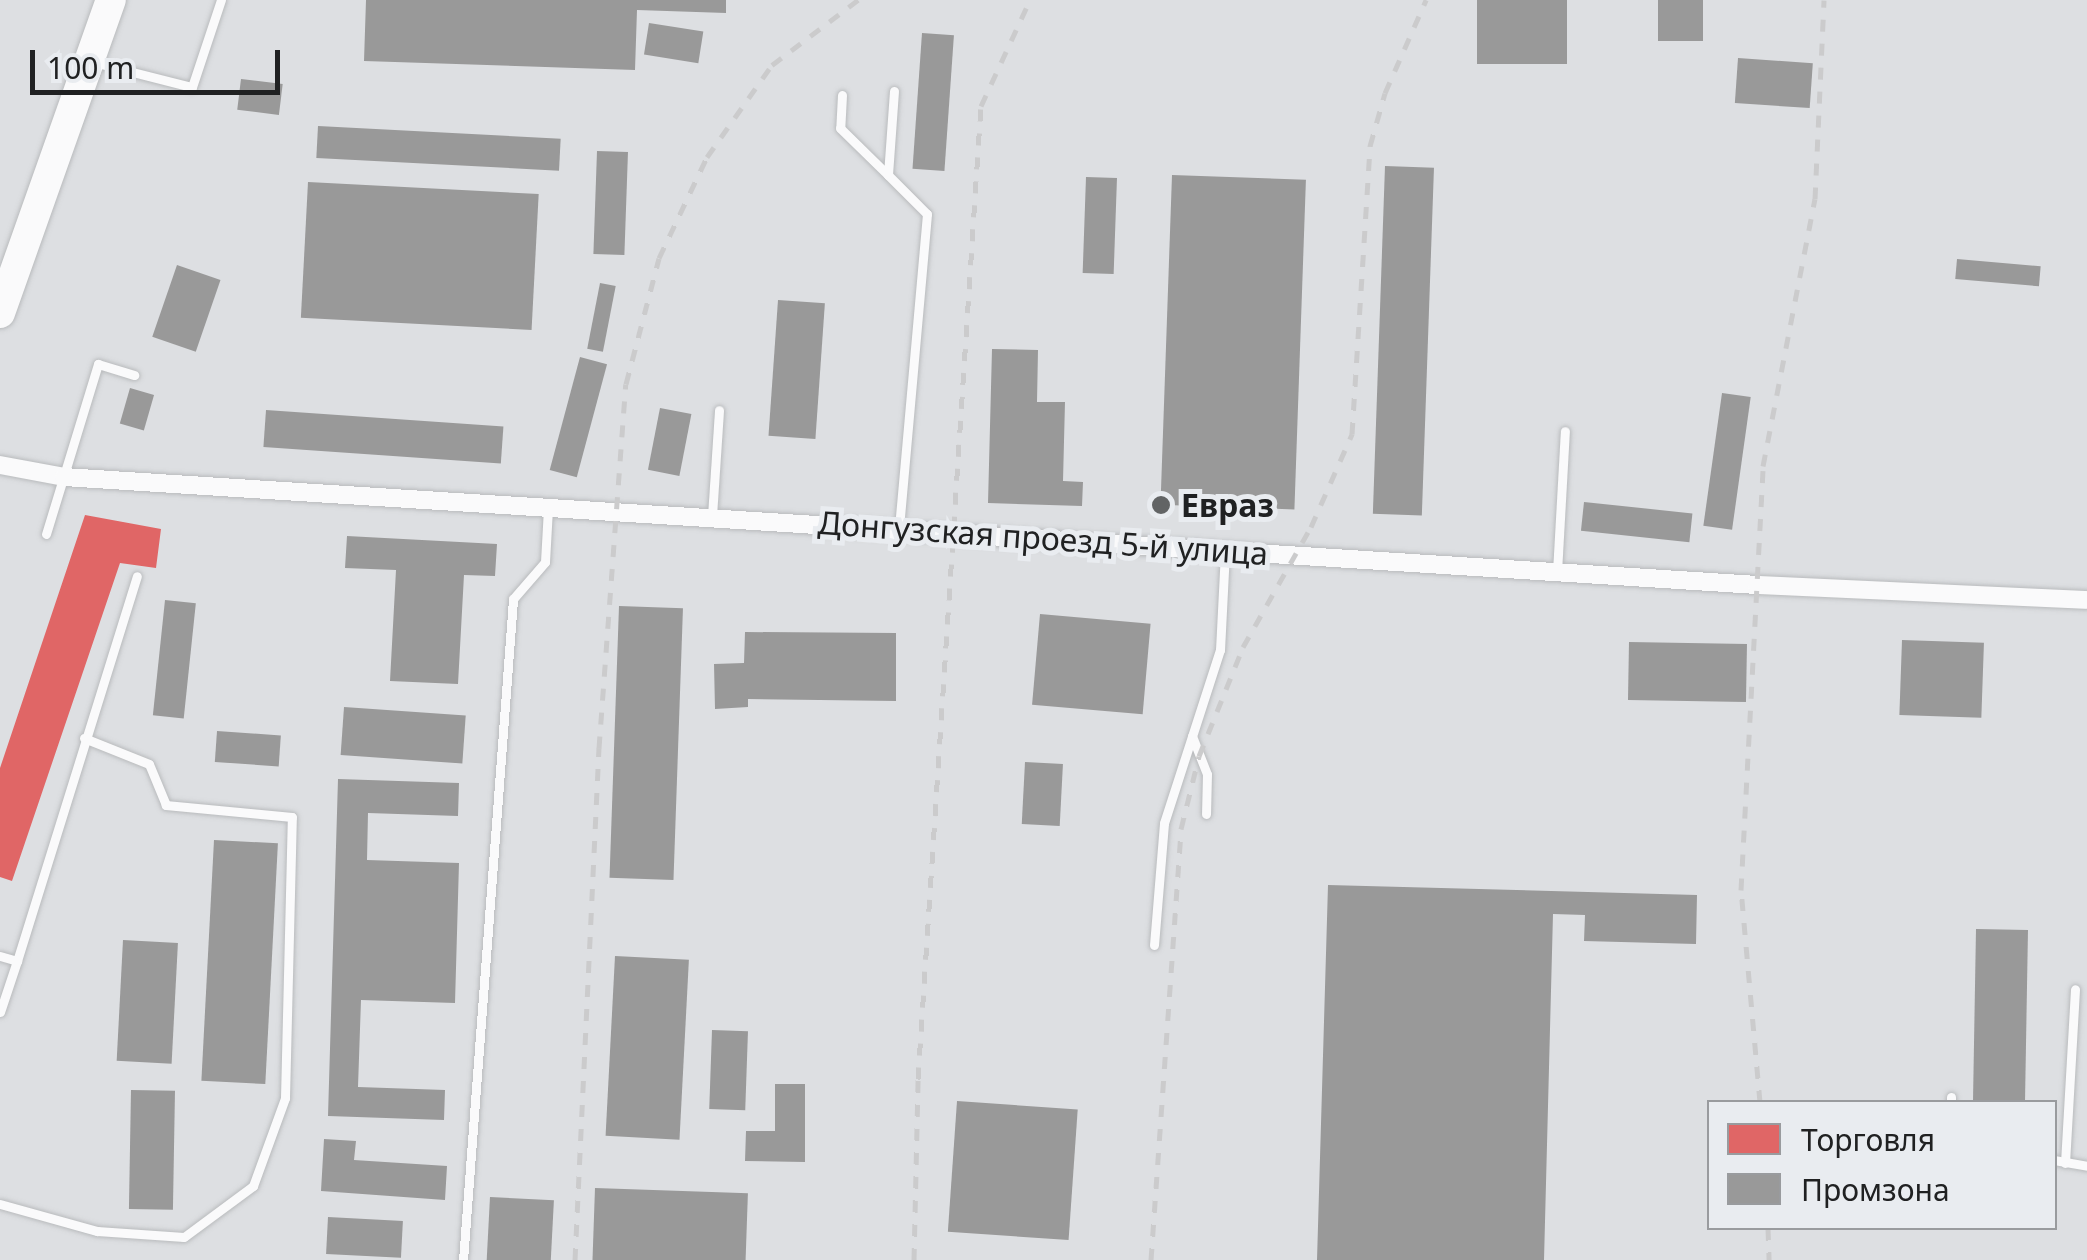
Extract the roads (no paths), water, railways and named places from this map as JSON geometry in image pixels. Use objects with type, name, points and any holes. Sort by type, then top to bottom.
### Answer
[{"type":"highway","points":[[0,313],[110,0]]},
{"type":"street","name":"Донгузская проезд 5-й улица","points":[[0,465],[64,477],[1557,572],[2087,600]]},
{"type":"lane","points":[[89,60],[192,88],[221,0]]},
{"type":"lane","points":[[888,175],[894,91]]},
{"type":"lane","points":[[842,95],[840,128],[927,214],[899,528]]},
{"type":"lane","points":[[46,534],[98,364],[134,375]]},
{"type":"lane","points":[[712,516],[719,410]]},
{"type":"lane","points":[[1557,572],[1565,431]]},
{"type":"lane","points":[[463,1260],[513,599],[545,562],[548,506]]},
{"type":"lane","points":[[1154,945],[1164,823],[1220,650],[1225,550]]},
{"type":"lane","points":[[0,1012],[138,576]]},
{"type":"lane","points":[[1192,736],[1207,774],[1206,814]]},
{"type":"lane","points":[[0,1204],[97,1231],[184,1237],[253,1186],[285,1098],[292,817],[166,805],[149,764],[84,738]]},
{"type":"lane","points":[[0,956],[16,961]]},
{"type":"lane","points":[[2075,989],[2060,1162],[2087,1166]]},
{"type":"railway","points":[[575,1260],[599,748],[626,384],[659,258],[707,157],[772,65],[858,0]]},
{"type":"railway","points":[[914,1260],[918,1079],[981,106],[1030,0]]},
{"type":"railway","points":[[1151,1260],[1181,829],[1199,756],[1243,647],[1311,527],[1352,434],[1370,146],[1385,93],[1426,0]]},
{"type":"railway","points":[[1760,1100],[1741,890],[1763,466],[1815,199],[1824,0]]},
{"type":"railway","points":[[1768,1230],[1769,1260]]},
{"type":"place","name":"Евраз","points":[[1161,505]]}]
